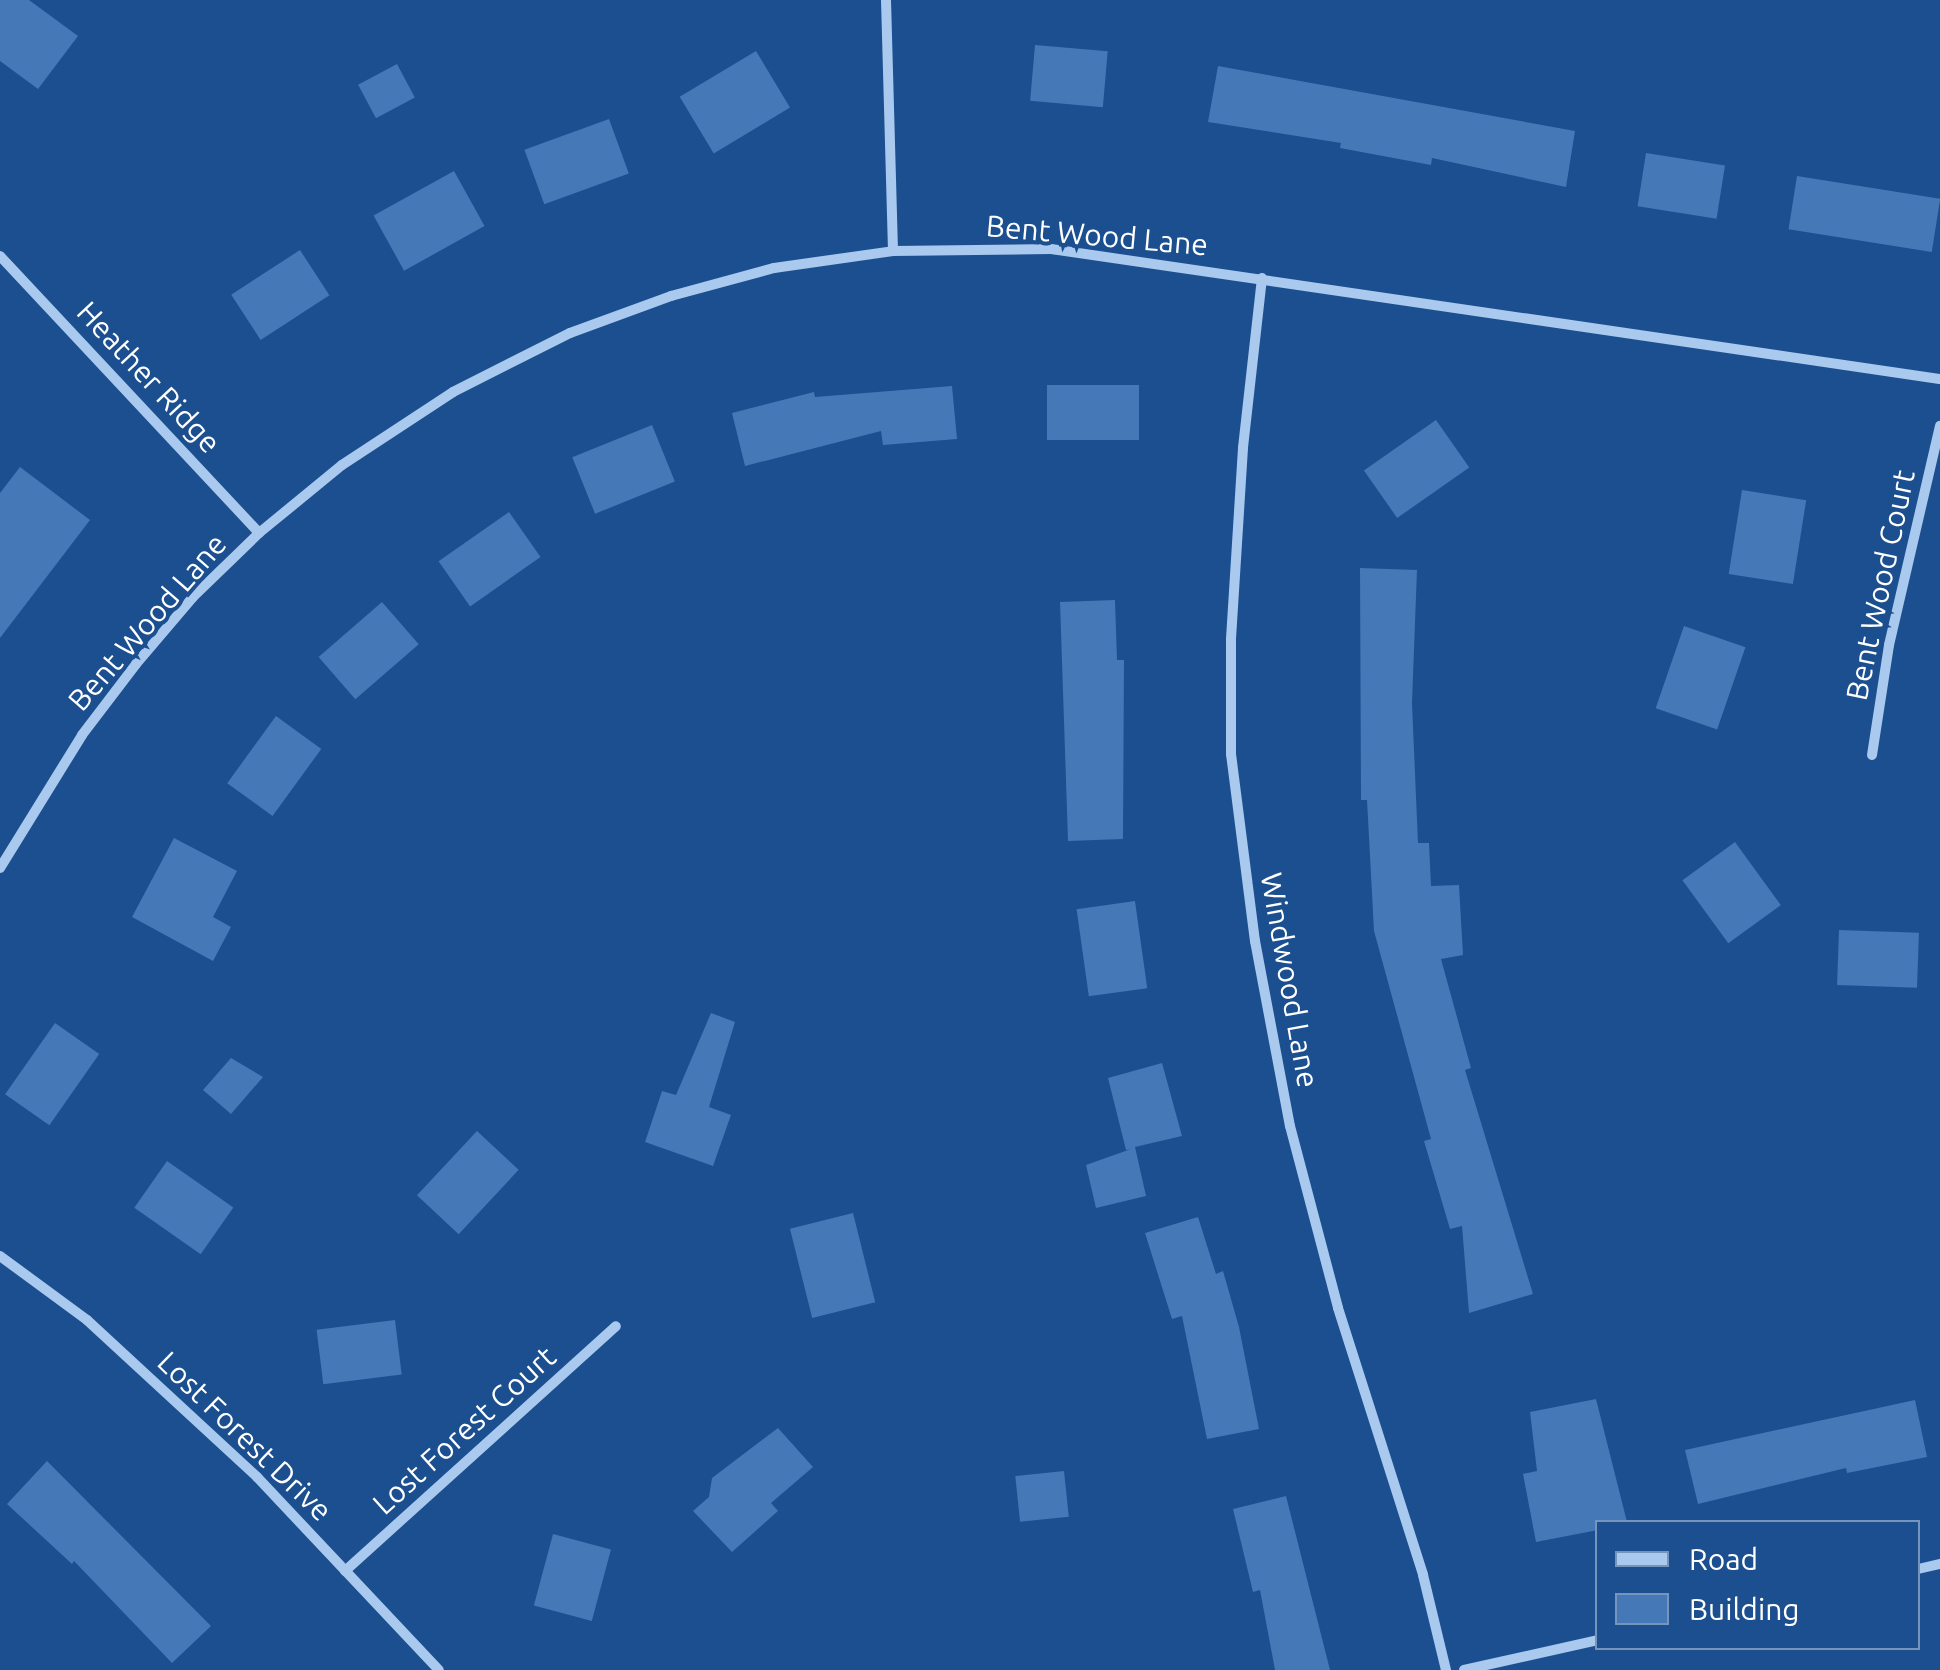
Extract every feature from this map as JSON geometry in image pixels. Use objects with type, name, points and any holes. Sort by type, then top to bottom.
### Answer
[{"type":"street","points":[[886,0],[894,250]]},
{"type":"street","name":"Bent Wood Lane","points":[[0,868],[82,735],[136,664],[193,597],[259,533],[342,465],[453,392],[570,333],[671,296],[774,268],[894,250],[1051,249],[1940,379]]},
{"type":"street","name":"Heather Ridge","points":[[0,256],[259,533]]},
{"type":"street","name":"Windwood Lane","points":[[1262,278],[1242,448],[1231,639],[1231,754],[1252,922],[1290,1126],[1338,1308],[1423,1576],[1446,1670]]},
{"type":"street","name":"Bent Wood Court","points":[[1872,755],[1889,645],[1940,426]]},
{"type":"street","name":"Lost Forest Drive","points":[[0,1256],[87,1320],[257,1477],[439,1670]]},
{"type":"street","name":"Lost Forest Court","points":[[345,1570],[616,1326]]},
{"type":"street","points":[[1464,1670],[1595,1641]]},
{"type":"building","points":[[0,0],[29,0],[78,36],[38,89],[0,61]]},
{"type":"building","points":[[1035,45],[1108,51],[1103,107],[1030,101]]},
{"type":"building","points":[[756,51],[790,108],[714,153],[680,97]]},
{"type":"building","points":[[397,64],[415,98],[376,118],[358,85]]},
{"type":"building","points":[[1218,66],[1575,131],[1566,187],[1432,158],[1431,165],[1340,148],[1341,143],[1208,122]]},
{"type":"building","points":[[609,119],[629,174],[544,204],[524,150]]},
{"type":"building","points":[[1646,153],[1725,166],[1717,219],[1638,206]]},
{"type":"building","points":[[454,171],[485,226],[404,271],[374,216]]},
{"type":"building","points":[[1797,176],[1940,199],[1932,252],[1789,229]]},
{"type":"building","points":[[300,250],[329,295],[261,340],[231,295]]},
{"type":"building","points":[[1047,385],[1139,385],[1139,440],[1047,440]]},
{"type":"building","points":[[952,386],[957,439],[883,445],[881,431],[745,466],[732,413],[814,392],[815,397]]},
{"type":"building","points":[[1436,420],[1469,468],[1397,518],[1364,470]]},
{"type":"building","points":[[652,425],[675,482],[595,514],[572,457]]},
{"type":"building","points":[[20,467],[90,520],[0,638],[0,493]]},
{"type":"building","points":[[1742,490],[1806,500],[1793,584],[1729,574]]},
{"type":"building","points":[[509,512],[541,557],[470,606],[439,561]]},
{"type":"building","points":[[1360,568],[1417,570],[1412,703],[1418,843],[1429,843],[1431,886],[1459,885],[1463,955],[1441,959],[1471,1068],[1465,1070],[1533,1294],[1469,1313],[1462,1226],[1450,1229],[1424,1141],[1431,1139],[1374,931],[1367,800],[1361,800]]},
{"type":"building","points":[[1115,600],[1117,660],[1124,660],[1123,839],[1068,841],[1060,602]]},
{"type":"building","points":[[382,602],[419,644],[355,699],[319,657]]},
{"type":"building","points":[[1684,626],[1745,647],[1717,729],[1656,708]]},
{"type":"building","points":[[276,716],[321,749],[273,816],[227,783]]},
{"type":"building","points":[[174,838],[237,871],[213,917],[231,927],[213,961],[132,917]]},
{"type":"building","points":[[1735,842],[1781,905],[1728,943],[1682,880]]},
{"type":"building","points":[[1135,901],[1147,988],[1089,996],[1077,909]]},
{"type":"building","points":[[1839,930],[1919,933],[1917,988],[1837,985]]},
{"type":"building","points":[[711,1013],[735,1022],[709,1107],[731,1115],[713,1166],[645,1142],[662,1091],[676,1095]]},
{"type":"building","points":[[55,1023],[99,1054],[49,1125],[5,1094]]},
{"type":"building","points":[[231,1058],[263,1077],[231,1114],[203,1090]]},
{"type":"building","points":[[1162,1063],[1182,1136],[1135,1147],[1146,1196],[1096,1208],[1086,1165],[1131,1149],[1126,1150],[1108,1078]]},
{"type":"building","points":[[477,1131],[519,1170],[459,1234],[417,1195]]},
{"type":"building","points":[[167,1161],[233,1207],[201,1254],[134,1208]]},
{"type":"building","points":[[853,1213],[875,1302],[812,1318],[790,1229]]},
{"type":"building","points":[[1198,1217],[1216,1274],[1223,1271],[1239,1327],[1259,1429],[1207,1439],[1182,1316],[1172,1319],[1145,1233]]},
{"type":"building","points":[[395,1320],[402,1375],[323,1384],[317,1330]]},
{"type":"building","points":[[1596,1399],[1626,1520],[1595,1520],[1595,1531],[1536,1542],[1523,1474],[1537,1471],[1530,1412]]},
{"type":"building","points":[[1915,1400],[1927,1457],[1847,1473],[1846,1468],[1698,1504],[1685,1450]]},
{"type":"building","points":[[778,1428],[813,1467],[771,1503],[778,1511],[732,1552],[693,1511],[709,1497],[712,1478]]},
{"type":"building","points":[[47,1461],[211,1626],[172,1663],[74,1561],[72,1564],[7,1504]]},
{"type":"building","points":[[1064,1471],[1069,1517],[1020,1522],[1015,1476]]},
{"type":"building","points":[[1286,1496],[1330,1670],[1275,1670],[1260,1590],[1253,1592],[1233,1509]]},
{"type":"building","points":[[553,1534],[611,1550],[592,1621],[534,1605]]}]
